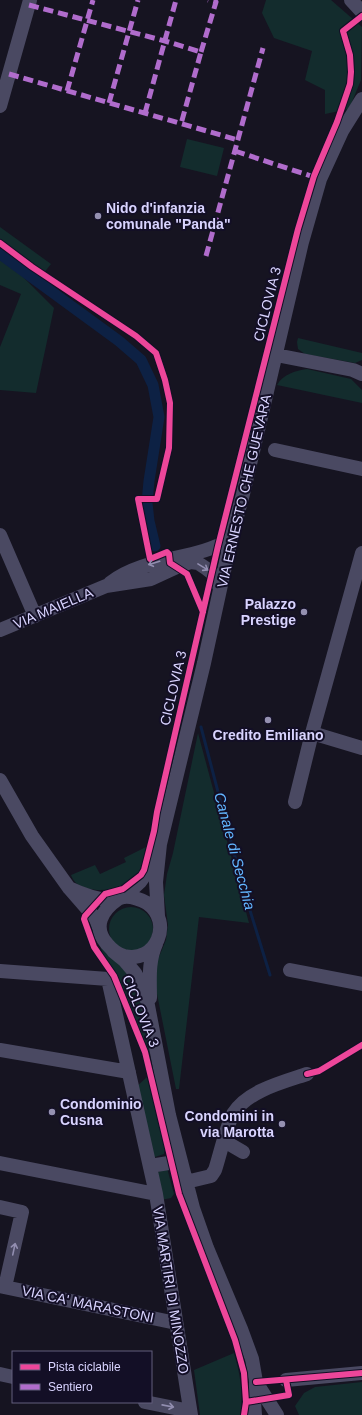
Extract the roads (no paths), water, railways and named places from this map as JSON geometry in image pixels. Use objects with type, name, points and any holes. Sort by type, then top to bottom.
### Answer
[{"type":"street","points":[[0,106],[30,0]]},
{"type":"street","name":"VIA ERNESTO CHE GUEVARA","points":[[158,916],[156,882],[160,844],[205,659],[231,538],[276,355],[300,249],[320,179],[342,131],[362,99]]},
{"type":"street","points":[[276,355],[353,370],[362,374]]},
{"type":"street","points":[[275,450],[362,469]]},
{"type":"street","points":[[0,535],[35,616]]},
{"type":"street","name":"VIA MAIELLA","points":[[0,630],[106,586],[120,576],[136,568],[218,546],[231,538]]},
{"type":"street","points":[[295,802],[312,733],[362,553]]},
{"type":"street","name":"VIA MAIELLA","points":[[106,586],[151,579],[191,562],[198,563],[212,573],[220,588]]},
{"type":"street","points":[[312,733],[362,748]]},
{"type":"street","points":[[0,780],[32,836],[69,888],[96,919],[100,933],[106,943],[135,973],[146,995],[169,1115],[186,1182],[207,1248],[252,1359],[256,1382],[254,1401],[255,1415]]},
{"type":"street","name":"VIA ERNESTO CHE GUEVARA","points":[[121,898],[140,882],[147,872],[160,844]]},
{"type":"street","points":[[69,888],[86,896],[109,900],[121,898],[145,902],[153,908],[158,916],[161,929],[153,952],[149,971],[150,1013]]},
{"type":"street","points":[[100,933],[102,915],[109,906],[121,898]]},
{"type":"street","points":[[113,951],[123,956],[140,956],[150,951],[157,942]]},
{"type":"street","points":[[290,970],[362,984]]},
{"type":"street","name":"VIA MARTIRI DI MINOZZO","points":[[0,971],[108,979],[156,1194],[191,1413]]},
{"type":"street","points":[[0,1050],[129,1072]]},
{"type":"street","points":[[186,1182],[211,1176],[215,1170],[233,1115],[243,1102],[268,1087],[307,1074]]},
{"type":"street","points":[[224,1140],[243,1152]]},
{"type":"street","points":[[150,1166],[181,1161]]},
{"type":"street","points":[[0,1163],[156,1194]]},
{"type":"street","points":[[0,1207],[22,1212],[3,1286]]},
{"type":"street","name":"VIA CA' MARASTONI","points":[[3,1286],[176,1323]]},
{"type":"street","points":[[286,1380],[362,1373]]},
{"type":"street","points":[[0,1374],[12,1377]]},
{"type":"street","points":[[256,1382],[277,1415]]},
{"type":"street","points":[[149,1403],[191,1413]]},
{"type":"street","points":[[263,1415],[272,1415]]},
{"type":"waterway","name":"Canale di Secchia","points":[[0,254],[119,341],[141,360],[153,385],[159,417],[147,503],[149,521],[155,546]]},
{"type":"waterway","name":"Canale di Secchia","points":[[201,727],[244,891],[270,975]]},
{"type":"place","name":"Nido d'infanzia comunale \"Panda\"","points":[[98,216]]},
{"type":"place","name":"Palazzo Prestige","points":[[304,612]]},
{"type":"place","name":"Credito Emiliano","points":[[268,720]]},
{"type":"place","name":"Condominio Cusna","points":[[52,1112]]},
{"type":"place","name":"Condomini in via Marotta","points":[[282,1124]]}]
